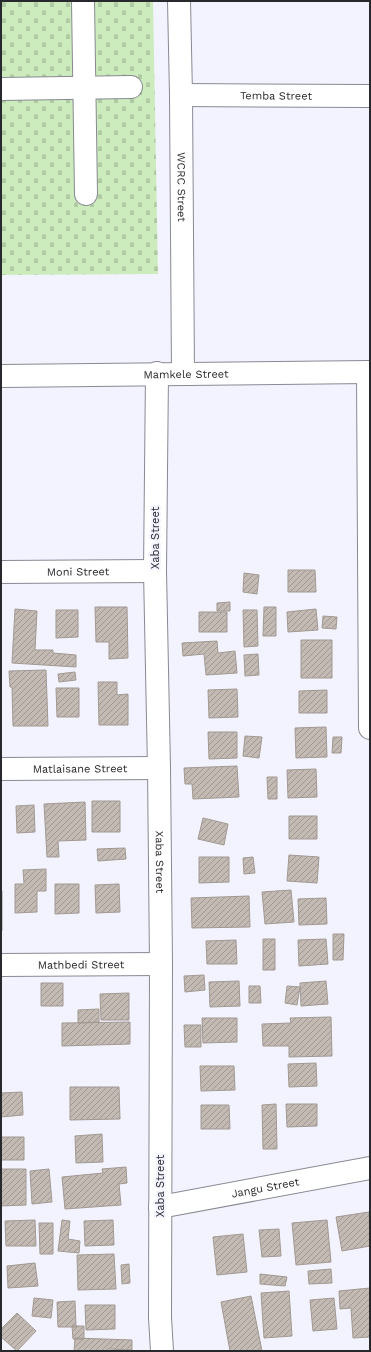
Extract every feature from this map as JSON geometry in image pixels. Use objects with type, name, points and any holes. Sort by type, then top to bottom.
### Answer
[{"type":"street","points":[[83,1],[86,194]]},
{"type":"street","name":"WCRC Street","points":[[179,1],[183,373]]},
{"type":"street","points":[[1,89],[85,89],[131,87]]},
{"type":"street","name":"Temba Street","points":[[181,95],[370,96]]},
{"type":"street","points":[[369,372],[370,728]]},
{"type":"street","name":"Mamkele Street","points":[[1,376],[157,373],[369,372]]},
{"type":"street","name":"Xaba Street","points":[[157,373],[155,570],[161,964],[160,1318],[162,1351]]},
{"type":"street","name":"Moni Street","points":[[1,572],[155,570]]},
{"type":"street","name":"Matlaisane Street","points":[[1,769],[159,768]]},
{"type":"street","name":"Mathbedi Street","points":[[1,964],[161,964]]},
{"type":"street","name":"Jangu Street","points":[[160,1207],[370,1168]]},
{"type":"green space","points":[[1,1],[153,1],[158,274],[1,275]]},
{"type":"building","points":[[288,570],[315,570],[316,592],[288,592]]},
{"type":"building","points":[[244,573],[259,575],[257,594],[243,592]]},
{"type":"building","points":[[230,602],[230,611],[217,611],[217,603]]},
{"type":"building","points":[[95,607],[127,607],[128,658],[109,659],[109,642],[96,642]]},
{"type":"building","points":[[264,607],[276,607],[276,636],[263,636]]},
{"type":"building","points":[[15,609],[37,611],[35,650],[53,650],[53,653],[76,655],[76,667],[12,663]]},
{"type":"building","points":[[316,609],[318,630],[288,632],[287,612]]},
{"type":"building","points":[[56,610],[78,610],[78,637],[56,638]]},
{"type":"building","points":[[243,610],[257,610],[258,646],[244,647]]},
{"type":"building","points":[[199,612],[227,612],[227,632],[199,632]]},
{"type":"building","points":[[323,616],[337,617],[336,629],[322,628]]},
{"type":"building","points":[[301,640],[332,640],[332,678],[301,678]]},
{"type":"building","points":[[217,641],[218,653],[235,651],[237,673],[206,675],[204,654],[183,656],[182,643]]},
{"type":"building","points":[[258,654],[259,675],[245,676],[244,655]]},
{"type":"building","points":[[46,670],[48,726],[13,726],[12,687],[10,687],[9,671]]},
{"type":"building","points":[[75,672],[76,680],[59,682],[58,674]]},
{"type":"building","points":[[98,682],[117,682],[117,695],[128,694],[128,725],[99,725]]},
{"type":"building","points":[[56,688],[79,688],[79,717],[57,717]]},
{"type":"building","points":[[237,689],[238,717],[209,718],[208,690]]},
{"type":"building","points":[[327,690],[327,713],[299,713],[299,691]]},
{"type":"building","points":[[326,727],[327,757],[296,758],[295,728]]},
{"type":"building","points":[[208,732],[237,732],[237,758],[209,759]]},
{"type":"building","points":[[245,736],[262,737],[259,758],[243,756]]},
{"type":"building","points":[[333,737],[342,737],[341,753],[332,753]]},
{"type":"building","points":[[237,766],[239,797],[193,799],[192,784],[185,784],[184,768]]},
{"type":"building","points":[[316,769],[317,797],[288,798],[287,770]]},
{"type":"building","points":[[267,777],[277,777],[277,799],[268,799]]},
{"type":"building","points":[[92,801],[120,801],[120,832],[92,832]]},
{"type":"building","points":[[85,802],[86,840],[58,841],[59,857],[47,857],[44,804]]},
{"type":"building","points":[[34,805],[35,832],[17,833],[16,806]]},
{"type":"building","points":[[289,816],[317,816],[317,839],[289,839]]},
{"type":"building","points":[[203,818],[228,824],[224,845],[198,839]]},
{"type":"building","points":[[125,848],[126,859],[98,861],[97,849]]},
{"type":"building","points":[[289,855],[319,857],[317,883],[287,881]]},
{"type":"building","points":[[199,857],[229,857],[229,882],[199,883]]},
{"type":"building","points":[[253,857],[255,873],[244,874],[243,858]]},
{"type":"building","points":[[46,869],[46,891],[37,891],[37,912],[15,913],[15,884],[24,884],[23,870]]},
{"type":"building","points":[[55,884],[79,884],[79,913],[55,914]]},
{"type":"building","points":[[119,884],[120,912],[96,913],[95,885]]},
{"type":"building","points":[[291,890],[294,922],[265,924],[262,892]]},
{"type":"building","points":[[2,891],[2,931],[1,931]]},
{"type":"building","points":[[249,896],[250,927],[192,928],[191,898]]},
{"type":"building","points":[[326,898],[327,924],[299,925],[298,899]]},
{"type":"building","points":[[333,934],[344,934],[343,960],[333,960]]},
{"type":"building","points":[[263,939],[275,939],[275,970],[263,970]]},
{"type":"building","points":[[326,939],[328,964],[299,966],[298,940]]},
{"type":"building","points":[[236,940],[237,964],[207,964],[206,941]]},
{"type":"building","points":[[204,975],[205,990],[185,992],[184,976]]},
{"type":"building","points":[[239,981],[240,1006],[210,1007],[209,982]]},
{"type":"building","points":[[326,981],[328,1004],[301,1006],[300,983]]},
{"type":"building","points":[[41,983],[63,983],[63,1006],[41,1006]]},
{"type":"building","points":[[249,986],[260,986],[261,1003],[249,1003]]},
{"type":"building","points":[[287,986],[300,987],[297,1005],[285,1003]]},
{"type":"building","points":[[129,993],[129,1020],[101,1020],[100,994]]},
{"type":"building","points":[[99,1009],[99,1022],[78,1023],[78,1010]]},
{"type":"building","points":[[331,1017],[332,1056],[289,1057],[289,1046],[263,1046],[262,1024],[291,1023],[290,1018]]},
{"type":"building","points":[[202,1018],[237,1018],[237,1042],[203,1043]]},
{"type":"building","points":[[130,1022],[130,1044],[62,1046],[62,1023]]},
{"type":"building","points":[[184,1025],[201,1025],[201,1047],[185,1047]]},
{"type":"building","points":[[316,1063],[317,1086],[289,1087],[288,1064]]},
{"type":"building","points":[[200,1066],[234,1066],[235,1090],[201,1091]]},
{"type":"building","points":[[70,1087],[119,1087],[120,1119],[70,1120]]},
{"type":"building","points":[[22,1092],[23,1115],[1,1117],[1,1093]]},
{"type":"building","points":[[276,1104],[277,1149],[263,1149],[262,1105]]},
{"type":"building","points":[[286,1104],[317,1104],[317,1126],[287,1127]]},
{"type":"building","points":[[201,1105],[229,1105],[230,1129],[201,1129]]},
{"type":"building","points":[[102,1134],[103,1162],[76,1163],[75,1136]]},
{"type":"building","points":[[1,1137],[24,1137],[24,1160],[1,1160]]},
{"type":"building","points":[[126,1167],[127,1183],[119,1184],[121,1205],[65,1209],[62,1177],[103,1173],[102,1169]]},
{"type":"building","points":[[1,1169],[26,1169],[26,1205],[1,1206]]},
{"type":"building","points":[[49,1169],[52,1202],[32,1204],[30,1171]]},
{"type":"building","points":[[369,1212],[370,1246],[342,1251],[336,1217]]},
{"type":"building","points":[[35,1220],[36,1246],[6,1246],[5,1221]]},
{"type":"building","points":[[62,1220],[70,1221],[68,1239],[80,1241],[79,1253],[58,1251]]},
{"type":"building","points":[[113,1220],[114,1245],[85,1246],[84,1221]]},
{"type":"building","points":[[327,1220],[331,1262],[296,1265],[292,1223]]},
{"type":"building","points":[[39,1223],[53,1223],[53,1254],[40,1254]]},
{"type":"building","points":[[279,1229],[281,1256],[262,1257],[259,1230]]},
{"type":"building","points":[[243,1234],[247,1272],[217,1275],[213,1237]]},
{"type":"building","points":[[114,1254],[116,1289],[78,1290],[77,1255]]},
{"type":"building","points":[[35,1263],[38,1286],[8,1288],[7,1266]]},
{"type":"building","points":[[129,1264],[130,1283],[122,1284],[121,1265]]},
{"type":"building","points":[[331,1269],[332,1283],[309,1284],[308,1271]]},
{"type":"building","points":[[260,1274],[287,1277],[285,1286],[260,1284]]},
{"type":"building","points":[[370,1288],[370,1337],[353,1338],[351,1308],[340,1309],[339,1291]]},
{"type":"building","points":[[289,1291],[292,1336],[264,1338],[261,1293]]},
{"type":"building","points":[[251,1296],[262,1351],[230,1351],[221,1302]]},
{"type":"building","points":[[34,1298],[53,1300],[51,1318],[32,1316]]},
{"type":"building","points":[[334,1298],[337,1329],[313,1331],[310,1300]]},
{"type":"building","points":[[75,1301],[76,1327],[58,1327],[57,1302]]},
{"type":"building","points":[[85,1305],[115,1305],[115,1329],[86,1330]]},
{"type":"building","points":[[17,1313],[36,1331],[17,1351],[1,1337],[1,1329]]},
{"type":"building","points":[[72,1326],[84,1326],[84,1339],[73,1339]]},
{"type":"building","points":[[75,1338],[132,1340],[132,1350],[107,1349],[107,1351],[74,1351]]}]
